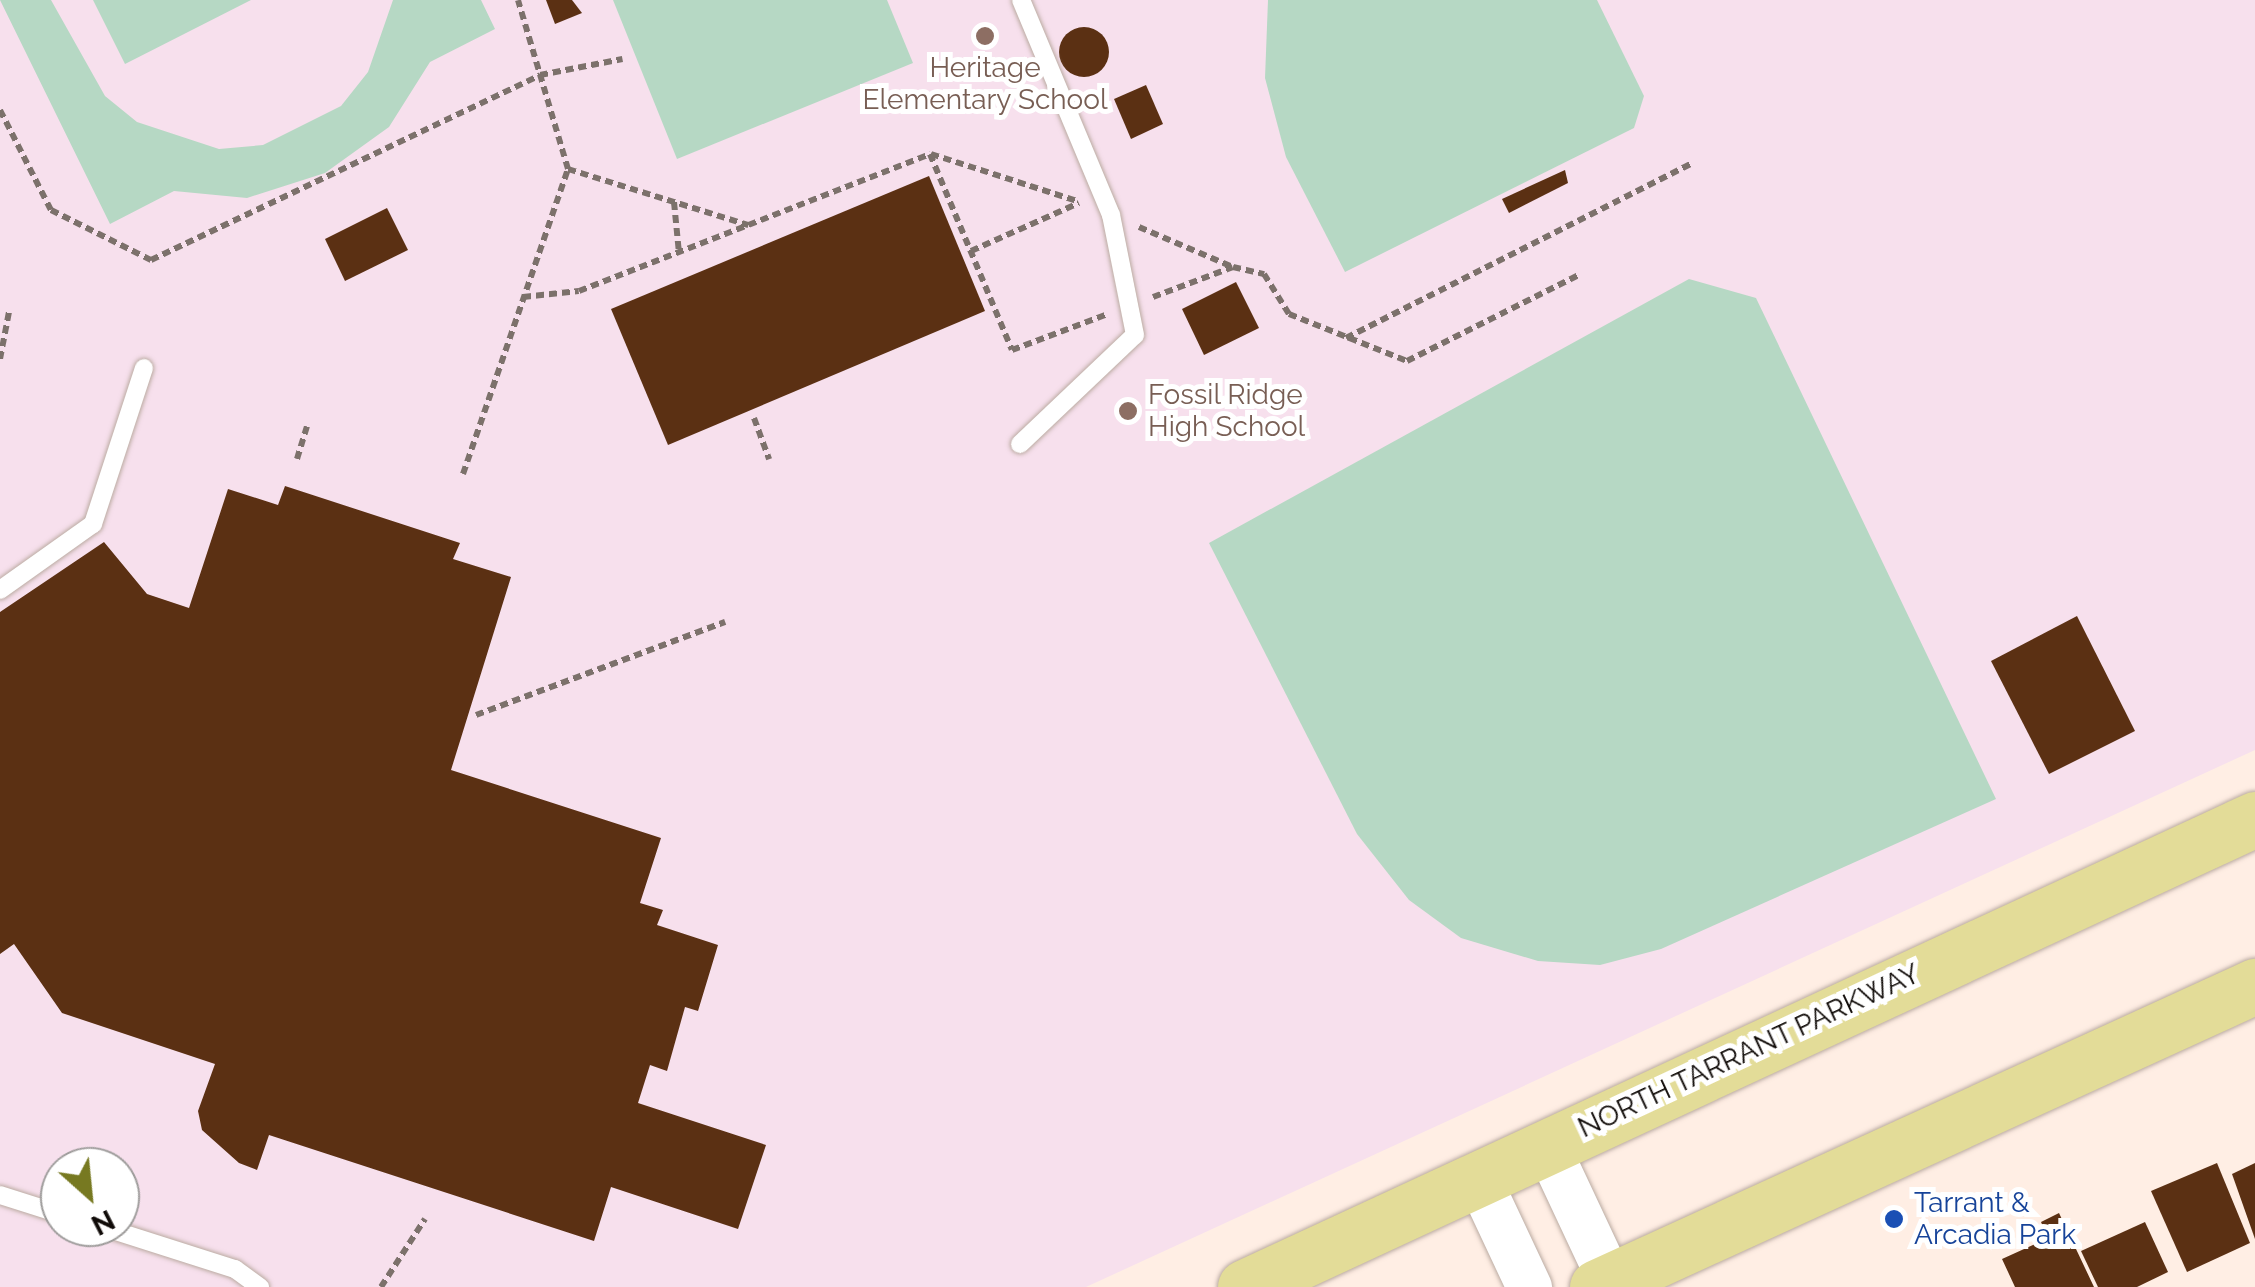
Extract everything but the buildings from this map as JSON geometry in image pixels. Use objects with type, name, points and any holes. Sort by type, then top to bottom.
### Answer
[{"type":"main road","name":"NORTH TARRANT PARKWAY","points":[[1245,1287],[1476,1176],[2255,819]]},
{"type":"main road","points":[[1607,1285],[2255,986]]},
{"type":"street","points":[[1546,1144],[1607,1285]]},
{"type":"street","points":[[1476,1176],[1529,1287]]},
{"type":"lane","points":[[1020,444],[1135,335],[1134,304],[1111,215],[1021,0]]},
{"type":"lane","points":[[0,590],[94,524],[144,368]]},
{"type":"lane","points":[[0,1195],[40,1208]]},
{"type":"lane","points":[[140,1238],[236,1268],[260,1287]]},
{"type":"path","points":[[462,474],[568,169],[518,0]]},
{"type":"path","points":[[0,110],[51,210],[151,260],[540,75],[622,59]]},
{"type":"path","points":[[522,296],[580,291],[930,154],[1012,350],[1233,267],[1264,274],[1289,314],[1408,362],[1579,274]]},
{"type":"path","points":[[1345,338],[1690,164]]},
{"type":"path","points":[[568,169],[748,225]]},
{"type":"path","points":[[674,202],[679,252]]},
{"type":"path","points":[[971,252],[1080,202]]},
{"type":"path","points":[[0,359],[9,312]]},
{"type":"path","points":[[754,418],[770,459]]},
{"type":"path","points":[[297,459],[307,427]]},
{"type":"path","points":[[476,715],[725,622]]},
{"type":"path","points":[[381,1287],[425,1219]]},
{"type":"shaded area","name":"Fossil Ridge High School","points":[[0,0],[2255,0],[2255,750],[1086,1287],[0,1287]]},
{"type":"green space","points":[[0,0],[51,0],[105,96],[137,122],[219,149],[263,145],[341,106],[368,72],[393,0],[481,0],[495,29],[430,62],[389,127],[325,173],[247,198],[174,191],[110,224]]},
{"type":"green space","points":[[93,0],[251,0],[125,64]]},
{"type":"green space","points":[[613,0],[887,0],[913,63],[677,159]]},
{"type":"green space","points":[[1268,0],[1597,0],[1644,96],[1634,128],[1345,272],[1286,157],[1265,78]]},
{"type":"green space","points":[[1689,279],[1756,298],[1996,799],[1661,949],[1600,965],[1538,961],[1461,938],[1409,900],[1357,834],[1209,543]]},
{"type":"place","name":"Heritage Elementary School","points":[[985,36]]},
{"type":"place","name":"Fossil Ridge High School","points":[[1128,411]]},
{"type":"place","name":"Tarrant & Arcadia Park","points":[[1894,1219]]}]
